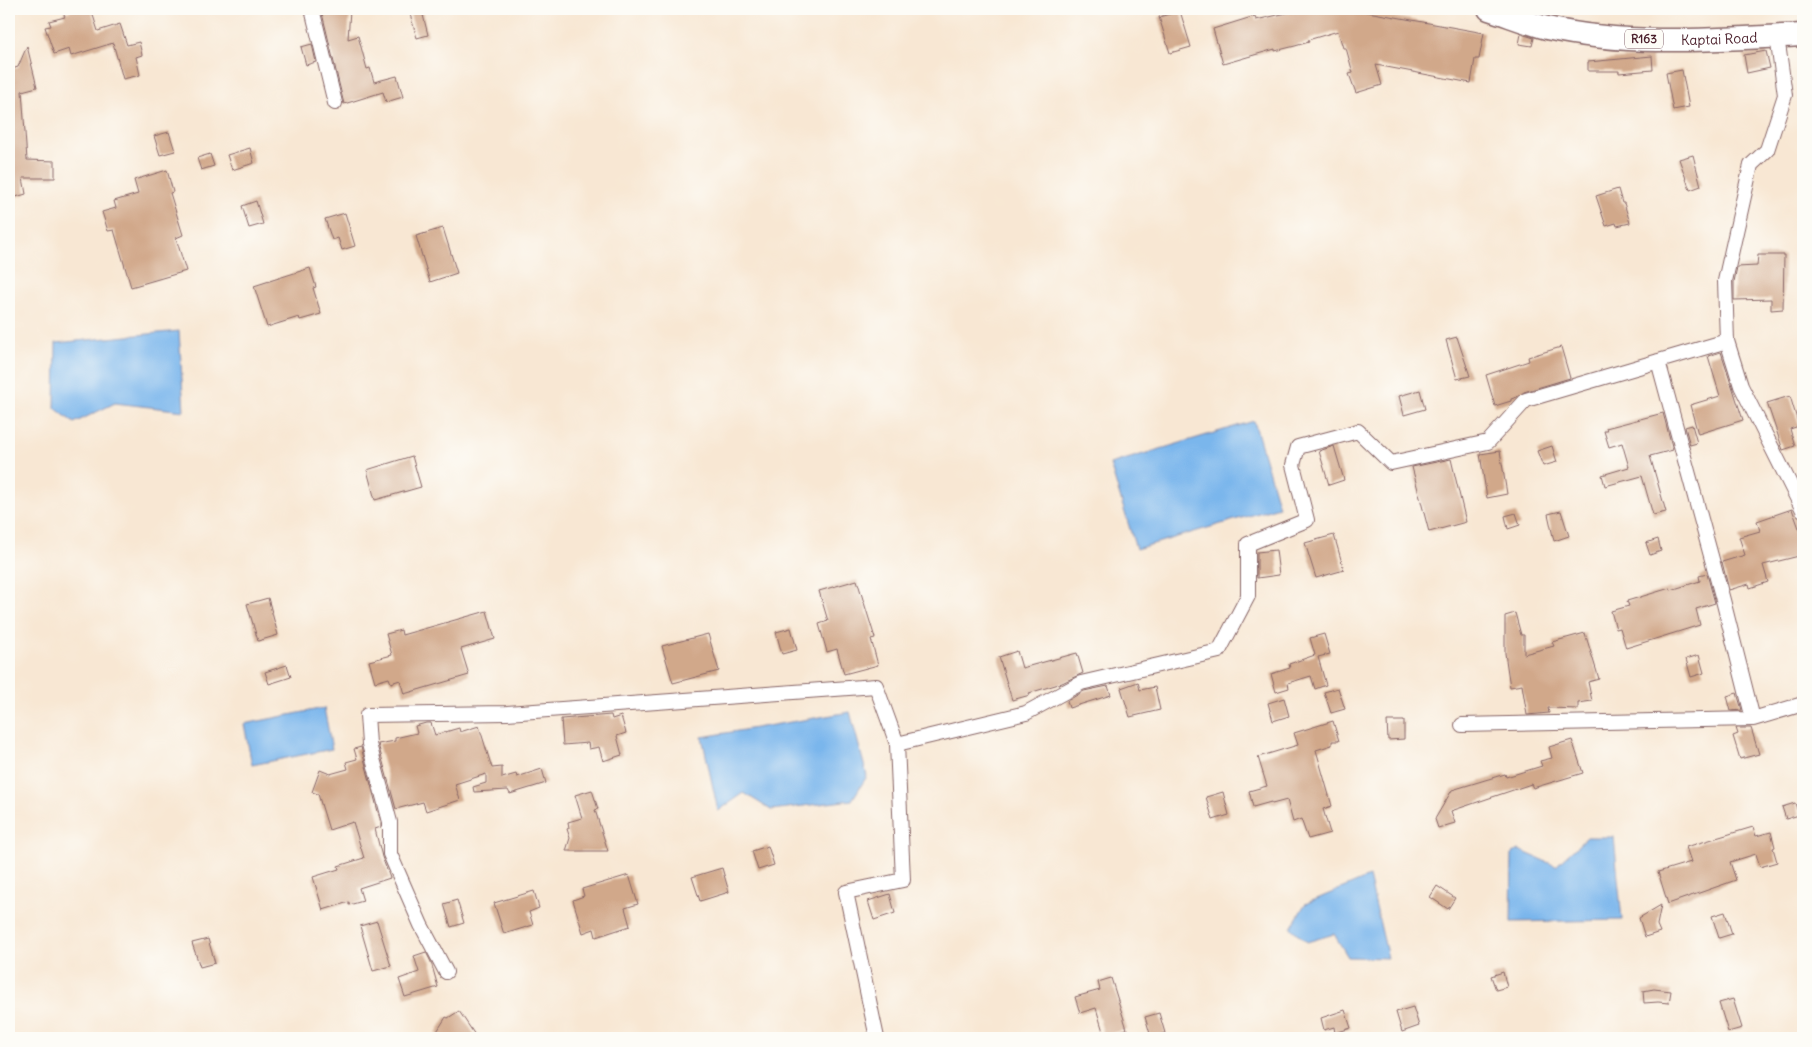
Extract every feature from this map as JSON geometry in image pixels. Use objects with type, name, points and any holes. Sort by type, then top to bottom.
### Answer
[{"type":"main road","name":"Kaptai Road","points":[[1489,9],[1546,28],[1607,37],[1676,40],[1803,35]]},
{"type":"street","points":[[312,9],[335,103]]},
{"type":"street","points":[[1777,36],[1785,95],[1767,150],[1751,165],[1725,281],[1727,341],[1741,386],[1803,510]]},
{"type":"street","points":[[897,744],[1026,713],[1081,683],[1220,651],[1248,596],[1248,544],[1307,520],[1292,465],[1298,447],[1358,431],[1391,463],[1488,442],[1526,400],[1727,341]]},
{"type":"street","points":[[1658,361],[1723,600],[1753,719]]},
{"type":"street","points":[[446,972],[421,925],[390,854],[390,822],[369,744],[367,715],[507,713],[876,686],[897,744],[903,880],[846,892],[877,1038]]},
{"type":"street","points":[[1462,725],[1753,719],[1803,704]]},
{"type":"water","points":[[179,331],[184,411],[115,403],[74,423],[55,408],[56,343]]},
{"type":"water","points":[[1254,421],[1279,507],[1136,549],[1110,464]]},
{"type":"water","points":[[324,708],[332,749],[252,765],[244,724]]},
{"type":"water","points":[[850,712],[867,776],[852,800],[771,810],[744,793],[718,811],[702,737]]},
{"type":"water","points":[[1587,837],[1614,837],[1622,920],[1511,922],[1512,853],[1519,850],[1556,866]]},
{"type":"water","points":[[1369,877],[1388,958],[1348,957],[1334,934],[1307,942],[1291,928],[1305,904]]},
{"type":"building","points":[[76,9],[91,9],[98,31],[120,24],[127,45],[139,42],[142,55],[136,57],[140,75],[123,79],[113,43],[71,56],[69,49],[54,54],[45,27],[51,26],[49,21],[65,17],[63,13]]},
{"type":"building","points":[[321,9],[350,10],[348,39],[358,36],[367,69],[370,68],[374,82],[397,76],[403,97],[386,102],[383,92],[344,104]]},
{"type":"building","points":[[1290,9],[1351,9],[1484,33],[1479,59],[1475,59],[1471,83],[1376,65],[1382,85],[1356,93],[1349,74],[1353,73],[1346,48],[1343,48],[1338,31],[1308,40],[1309,42],[1275,51],[1275,49],[1223,64],[1213,29],[1255,16],[1256,20],[1291,12]]},
{"type":"building","points":[[422,11],[428,35],[417,38],[410,14]]},
{"type":"building","points":[[1180,11],[1191,47],[1170,53],[1159,17]]},
{"type":"building","points":[[1521,34],[1534,38],[1532,46],[1519,44]]},
{"type":"building","points":[[312,44],[316,62],[306,65],[301,47]]},
{"type":"building","points":[[27,46],[37,87],[22,91],[27,160],[55,161],[55,178],[23,178],[26,194],[9,199],[9,70],[18,67]]},
{"type":"building","points":[[1766,51],[1770,68],[1747,73],[1744,55]]},
{"type":"building","points":[[1652,56],[1653,70],[1619,73],[1619,71],[1588,71],[1588,62]]},
{"type":"building","points":[[1682,70],[1689,107],[1673,110],[1666,73]]},
{"type":"building","points":[[169,132],[175,151],[160,155],[154,136]]},
{"type":"building","points":[[250,148],[254,163],[232,170],[227,155]]},
{"type":"building","points":[[210,154],[214,166],[201,170],[197,158]]},
{"type":"building","points":[[1693,155],[1701,186],[1690,190],[1679,159]]},
{"type":"building","points":[[167,170],[173,192],[170,193],[183,235],[176,238],[186,271],[131,287],[114,230],[108,231],[102,212],[116,208],[114,201],[138,194],[134,180]]},
{"type":"building","points":[[1618,189],[1630,223],[1617,226],[1616,223],[1606,226],[1596,196]]},
{"type":"building","points":[[256,201],[263,224],[249,228],[242,206]]},
{"type":"building","points":[[345,213],[355,246],[342,250],[338,238],[332,240],[325,219]]},
{"type":"building","points":[[443,228],[457,273],[430,282],[416,236]]},
{"type":"building","points":[[1758,255],[1784,255],[1783,309],[1771,310],[1771,299],[1734,300],[1734,282],[1737,267],[1757,266]]},
{"type":"building","points":[[310,268],[316,287],[313,288],[321,314],[300,320],[299,317],[267,327],[254,286]]},
{"type":"building","points":[[1457,337],[1470,376],[1457,379],[1446,340]]},
{"type":"building","points":[[1561,347],[1570,378],[1524,392],[1511,399],[1511,401],[1495,406],[1486,375],[1529,361],[1528,357]]},
{"type":"building","points":[[1721,352],[1743,420],[1698,434],[1690,405],[1720,396],[1708,356]]},
{"type":"building","points":[[1420,390],[1425,409],[1404,415],[1399,396]]},
{"type":"building","points":[[1790,396],[1799,426],[1790,429],[1795,446],[1783,450],[1767,403]]},
{"type":"building","points":[[1663,413],[1673,450],[1650,456],[1666,512],[1653,515],[1642,476],[1605,486],[1602,475],[1629,467],[1622,443],[1609,447],[1604,431],[1607,431],[1606,428]]},
{"type":"building","points":[[1692,425],[1697,443],[1690,445],[1685,427]]},
{"type":"building","points":[[1334,446],[1344,480],[1329,485],[1319,451]]},
{"type":"building","points":[[1552,446],[1557,462],[1543,466],[1537,451]]},
{"type":"building","points":[[1500,451],[1507,494],[1487,498],[1480,454]]},
{"type":"building","points":[[412,456],[421,487],[375,500],[367,470]]},
{"type":"building","points":[[1451,459],[1466,522],[1429,532],[1412,467]]},
{"type":"building","points":[[1792,509],[1803,539],[1803,555],[1763,565],[1768,582],[1750,588],[1749,584],[1729,590],[1722,562],[1745,555],[1739,537],[1760,531],[1757,521]]},
{"type":"building","points":[[1561,511],[1569,536],[1554,541],[1548,514]]},
{"type":"building","points":[[1516,513],[1520,525],[1508,529],[1505,516]]},
{"type":"building","points":[[1334,535],[1344,570],[1316,578],[1305,543]]},
{"type":"building","points":[[1658,539],[1661,551],[1650,555],[1646,543]]},
{"type":"building","points":[[1276,550],[1279,575],[1257,578],[1257,552]]},
{"type":"building","points":[[1707,574],[1715,603],[1696,609],[1700,625],[1626,648],[1620,628],[1616,629],[1611,611],[1629,606],[1627,601],[1700,581],[1699,576]]},
{"type":"building","points":[[857,580],[875,638],[871,639],[878,665],[844,674],[837,649],[827,652],[819,624],[828,621],[819,591]]},
{"type":"building","points":[[268,598],[278,635],[258,641],[247,604]]},
{"type":"building","points":[[487,611],[495,639],[461,649],[469,675],[404,694],[400,680],[391,683],[389,678],[375,682],[369,661],[392,655],[386,634],[401,630],[402,635]]},
{"type":"building","points":[[1515,613],[1521,635],[1524,635],[1524,654],[1554,646],[1552,642],[1585,633],[1599,679],[1588,682],[1592,701],[1578,703],[1578,709],[1548,708],[1549,713],[1527,715],[1522,685],[1510,687],[1505,653],[1505,616]]},
{"type":"building","points":[[791,628],[797,650],[782,654],[776,632]]},
{"type":"building","points":[[708,634],[719,671],[673,683],[662,646]]},
{"type":"building","points":[[1324,634],[1330,654],[1318,657],[1326,685],[1315,689],[1311,676],[1288,683],[1289,688],[1276,692],[1271,674],[1290,668],[1289,664],[1315,655],[1310,638]]},
{"type":"building","points":[[1017,651],[1022,668],[1077,653],[1083,673],[1062,683],[1012,700],[999,657]]},
{"type":"building","points":[[1699,655],[1704,673],[1691,677],[1686,659]]},
{"type":"building","points":[[287,665],[291,677],[269,684],[265,672]]},
{"type":"building","points":[[1138,682],[1140,690],[1155,687],[1160,710],[1130,717],[1121,688]]},
{"type":"building","points":[[1108,686],[1111,695],[1069,708],[1067,701],[1084,691]]},
{"type":"building","points":[[1338,688],[1345,709],[1331,713],[1324,692]]},
{"type":"building","points":[[1737,693],[1742,710],[1731,711],[1727,696]]},
{"type":"building","points":[[1284,698],[1289,716],[1273,721],[1268,703]]},
{"type":"building","points":[[611,715],[612,719],[621,716],[626,733],[617,736],[622,755],[603,761],[599,747],[589,749],[588,743],[563,745],[561,719]]},
{"type":"building","points":[[1333,721],[1339,741],[1332,741],[1332,745],[1316,750],[1332,806],[1323,809],[1330,833],[1308,839],[1301,819],[1293,822],[1287,800],[1253,807],[1249,791],[1267,786],[1258,757],[1298,745],[1294,733]]},
{"type":"building","points":[[1387,721],[1404,721],[1404,739],[1388,740]]},
{"type":"building","points":[[431,723],[435,735],[459,728],[460,732],[479,726],[492,768],[502,767],[502,778],[516,774],[517,777],[542,769],[546,783],[510,794],[508,790],[474,792],[473,787],[486,783],[486,774],[455,784],[460,800],[426,811],[423,802],[396,809],[378,744],[395,741],[395,738],[417,733],[415,726]]},
{"type":"building","points":[[1736,728],[1751,728],[1759,754],[1740,759],[1733,736],[1738,734]]},
{"type":"building","points":[[1572,740],[1583,773],[1533,788],[1531,784],[1451,811],[1455,823],[1438,828],[1435,819],[1452,790],[1505,774],[1506,777],[1542,766],[1540,761],[1552,758],[1549,747]]},
{"type":"building","points":[[361,747],[381,823],[381,827],[375,829],[382,857],[390,878],[359,888],[363,901],[349,905],[349,902],[323,910],[313,877],[339,869],[338,866],[364,858],[353,822],[329,830],[318,794],[312,792],[320,770],[330,774],[348,769],[346,762],[357,759],[354,749]]},
{"type":"building","points":[[592,790],[598,809],[595,810],[608,851],[566,851],[570,838],[567,829],[569,828],[568,822],[582,818],[575,795]]},
{"type":"building","points":[[1223,792],[1229,815],[1213,820],[1206,797]]},
{"type":"building","points":[[1795,803],[1799,815],[1786,819],[1782,807]]},
{"type":"building","points":[[1753,827],[1756,836],[1771,832],[1777,862],[1760,867],[1756,854],[1730,862],[1736,880],[1668,904],[1658,872],[1691,862],[1686,847]]},
{"type":"building","points":[[768,846],[774,865],[758,870],[752,851]]},
{"type":"building","points":[[722,868],[729,892],[700,901],[692,877]]},
{"type":"building","points":[[629,875],[638,904],[625,908],[630,926],[596,937],[594,929],[583,933],[573,900],[584,896],[582,889]]},
{"type":"building","points":[[1437,886],[1455,898],[1448,909],[1430,897]]},
{"type":"building","points":[[534,891],[539,908],[529,912],[533,925],[504,934],[494,903]]},
{"type":"building","points":[[890,894],[895,913],[874,920],[868,901]]},
{"type":"building","points":[[457,900],[464,923],[451,927],[444,904]]},
{"type":"building","points":[[1661,905],[1657,925],[1660,932],[1645,937],[1639,918]]},
{"type":"building","points":[[1725,912],[1732,934],[1719,938],[1712,916]]},
{"type":"building","points":[[377,921],[391,966],[373,971],[360,926]]},
{"type":"building","points":[[208,939],[215,963],[200,967],[192,943]]},
{"type":"building","points":[[426,952],[438,987],[405,997],[399,979],[419,972],[414,956]]},
{"type":"building","points":[[1503,972],[1507,987],[1496,990],[1491,976]]},
{"type":"building","points":[[1111,978],[1127,1029],[1104,1035],[1096,1008],[1080,1013],[1075,997],[1100,990],[1098,982]]},
{"type":"building","points":[[1654,989],[1671,991],[1669,1003],[1644,1003],[1643,991]]},
{"type":"building","points":[[1733,999],[1742,1028],[1728,1032],[1719,1003]]},
{"type":"building","points":[[1413,1007],[1419,1026],[1402,1032],[1396,1012]]},
{"type":"building","points":[[1345,1010],[1351,1028],[1335,1033],[1334,1027],[1324,1030],[1321,1018]]},
{"type":"building","points":[[459,1011],[477,1038],[444,1038],[436,1033],[446,1017],[448,1018]]},
{"type":"building","points":[[1159,1013],[1165,1033],[1151,1037],[1145,1017]]}]
